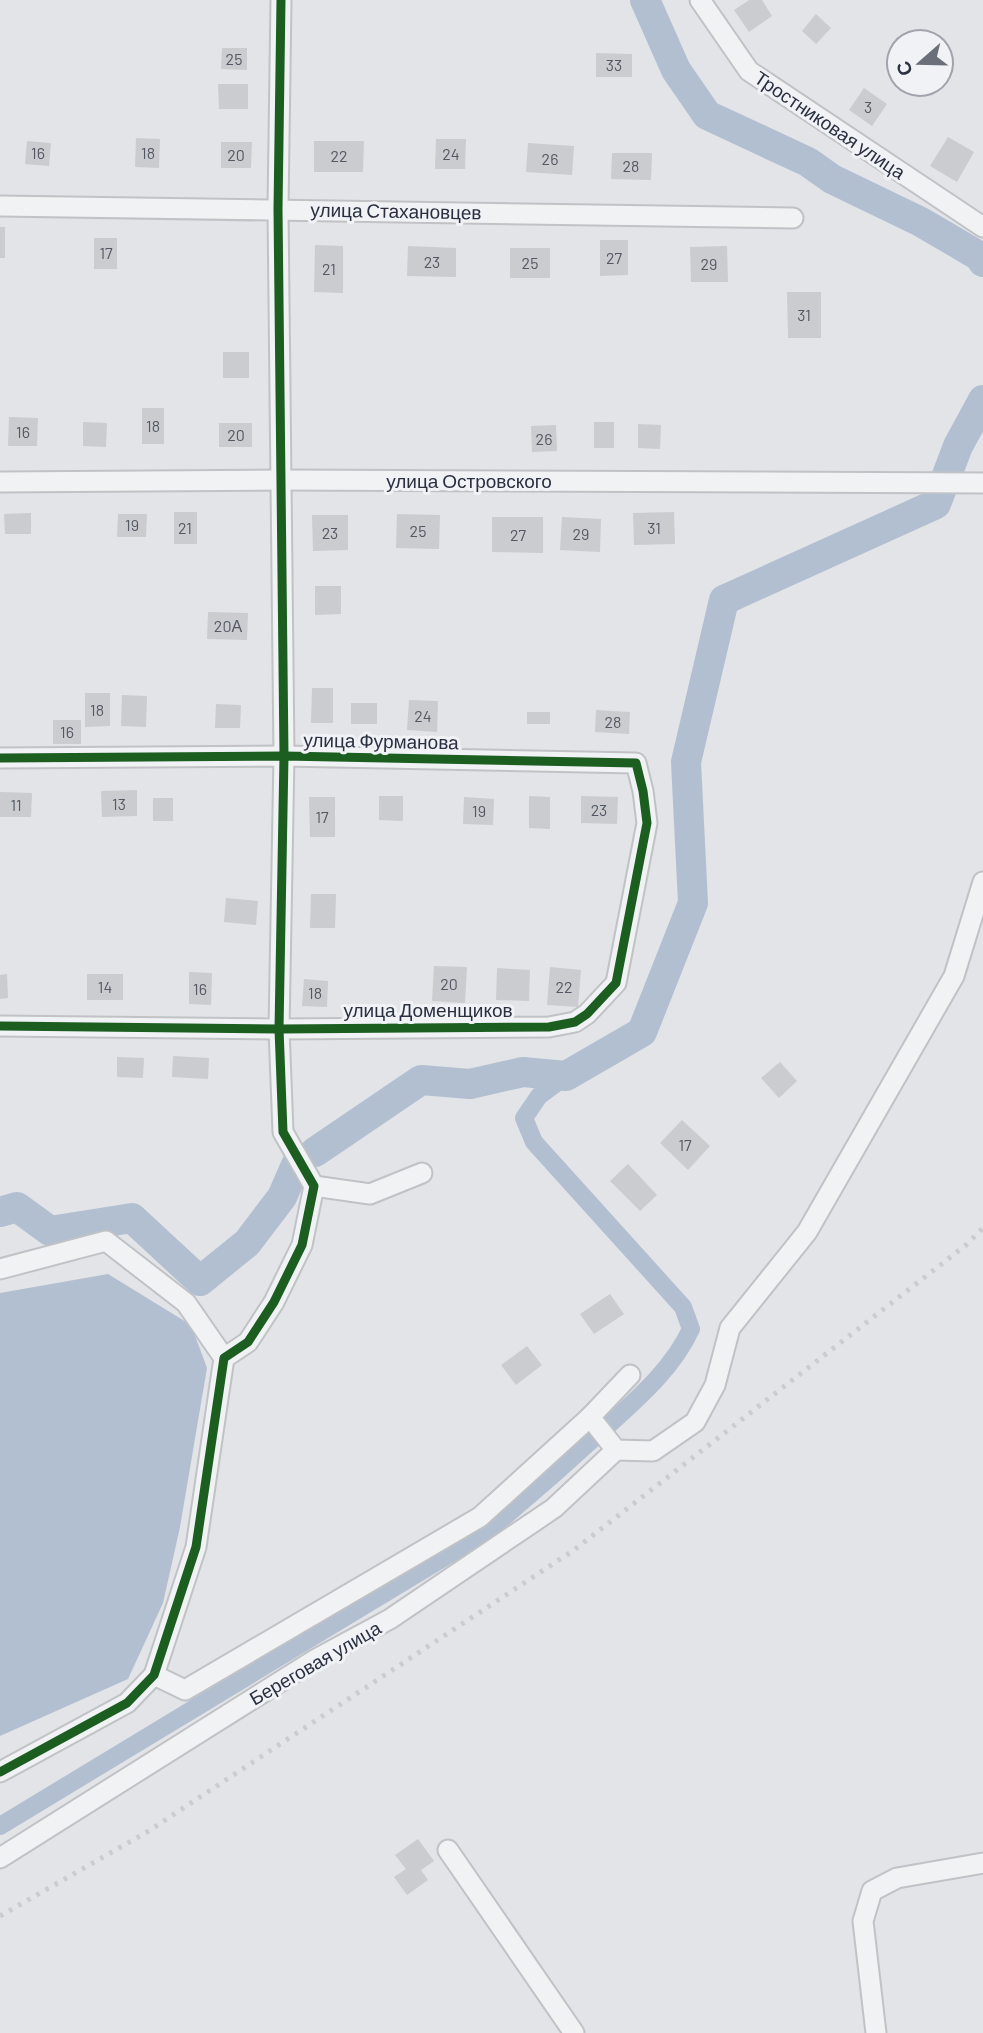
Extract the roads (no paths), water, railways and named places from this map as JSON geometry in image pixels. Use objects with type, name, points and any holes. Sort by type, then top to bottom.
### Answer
[{"type":"street","points":[[224,1357],[248,1342],[274,1302],[302,1245],[314,1186],[284,1132],[279,1029],[284,756],[278,209],[281,0]]},
{"type":"street","name":"Тростниковая улица","points":[[700,0],[749,71],[983,227]]},
{"type":"street","name":"улица Стахановцев","points":[[0,206],[793,218]]},
{"type":"street","name":"улица Островского","points":[[0,482],[282,480],[983,483]]},
{"type":"street","name":"улица Фурманова","points":[[0,758],[284,756],[636,763]]},
{"type":"street","name":"улица Доменщиков","points":[[0,1026],[279,1029],[549,1027],[575,1022],[587,1014],[616,983],[647,823],[636,763]]},
{"type":"street","points":[[590,1417],[617,1450],[653,1451],[695,1422],[715,1385],[730,1328],[807,1232],[954,976],[983,882]]},
{"type":"street","points":[[314,1186],[370,1194],[422,1173]]},
{"type":"street","points":[[0,1269],[106,1241],[187,1303],[224,1357],[196,1547],[154,1675],[127,1703],[0,1772]]},
{"type":"street","points":[[154,1675],[185,1690],[480,1517],[590,1417],[630,1375]]},
{"type":"street","name":"Береговая улица","points":[[0,1858],[316,1659],[390,1619],[554,1508],[617,1450]]},
{"type":"street","points":[[448,1850],[574,2033]]},
{"type":"street","points":[[876,2033],[863,1921],[872,1891],[897,1878],[983,1863]]},
{"type":"water","points":[[108,1274],[191,1325],[207,1368],[180,1527],[163,1603],[128,1679],[0,1736],[0,1293]]},
{"type":"waterway","points":[[645,0],[676,70],[707,115],[808,162],[832,179],[921,222],[979,256],[983,262]]},
{"type":"waterway","points":[[315,1152],[421,1080],[470,1084],[523,1072],[566,1076],[642,1032],[693,903],[686,762],[724,600],[936,504],[958,446],[983,400]]},
{"type":"waterway","points":[[0,1826],[486,1532],[628,1407],[674,1358],[691,1329],[683,1307],[534,1142],[524,1118],[539,1096],[566,1076]]},
{"type":"waterway","points":[[0,1212],[17,1207],[50,1231],[132,1218],[200,1281],[247,1243],[282,1197],[296,1165]]},
{"type":"railway","points":[[0,1916],[147,1832],[574,1550],[966,1245],[983,1228]]}]
